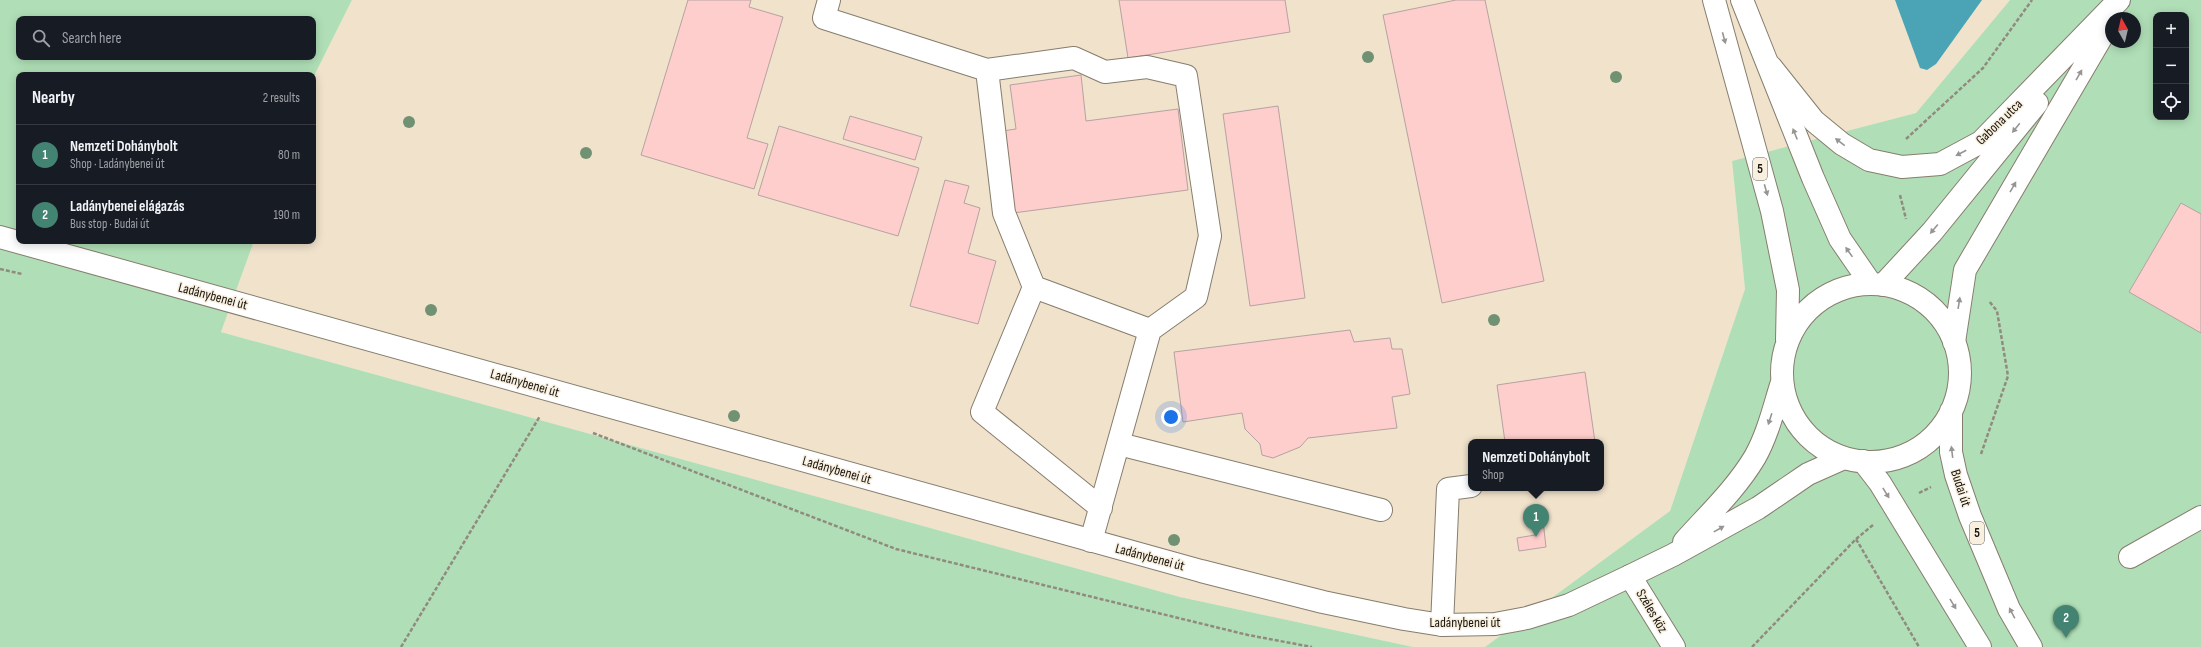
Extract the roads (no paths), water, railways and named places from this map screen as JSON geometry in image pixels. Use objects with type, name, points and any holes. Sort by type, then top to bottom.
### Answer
[{"type":"main road","points":[[829,0],[824,18],[987,70],[1074,58],[1105,72],[1147,67],[1186,76],[1210,236],[1196,297],[1150,330],[1091,541]]},
{"type":"main road","name":"5","points":[[1714,0],[1772,211],[1788,290],[1787,341],[1782,361],[1782,382],[1786,402],[1795,420],[1808,437],[1825,449],[1853,460],[1884,460],[1905,455],[1918,448],[1939,429],[1951,411],[1957,394],[1960,377],[1959,359],[1954,342],[1946,325],[1934,310],[1919,298],[1902,289],[1877,284],[1853,285],[1836,291],[1820,300],[1802,316],[1787,341]]},
{"type":"main road","points":[[1742,0],[1813,178],[1840,239],[1877,284]]},
{"type":"main road","points":[[2116,12],[2121,0]]},
{"type":"main road","name":"Gabona utca","points":[[1766,61],[1814,121],[1842,144],[1869,160],[1902,167],[1940,164],[1981,142],[2121,0]]},
{"type":"main road","name":"Gabona utca","points":[[1877,284],[1932,232],[2121,0]]},
{"type":"main road","points":[[1954,342],[1965,270],[2105,31]]},
{"type":"main road","points":[[987,70],[1004,213],[1034,287],[982,412],[1101,508]]},
{"type":"main road","name":"Ladánybenei út","points":[[0,237],[16,241]]},
{"type":"main road","name":"Ladánybenei út","points":[[25,244],[1091,541],[1323,602],[1404,620],[1442,625],[1495,624],[1526,618],[1569,605],[1673,555],[1758,508],[1808,474],[1853,460]]},
{"type":"main road","points":[[1034,287],[1150,330]]},
{"type":"main road","points":[[1673,555],[1728,493],[1755,457],[1765,434],[1782,382]]},
{"type":"main road","name":"Budai út","points":[[1951,411],[1951,452],[1956,475],[1970,516],[2009,609],[2030,647]]},
{"type":"main road","points":[[1119,444],[1381,510]]},
{"type":"main road","name":"5","points":[[1853,460],[1890,500],[1980,647]]},
{"type":"main road","points":[[1442,625],[1448,489],[1468,486]]},
{"type":"main road","points":[[2130,557],[2201,517]]},
{"type":"main road","name":"Széles köz","points":[[1630,576],[1674,647]]},
{"type":"water","points":[[1895,0],[1982,0],[1936,64],[1927,70],[1920,68]]},
{"type":"place","name":"Nemzeti Dohánybolt","points":[[1536,537]]},
{"type":"place","name":"Ladánybenei elágazás","points":[[2066,638]]}]
